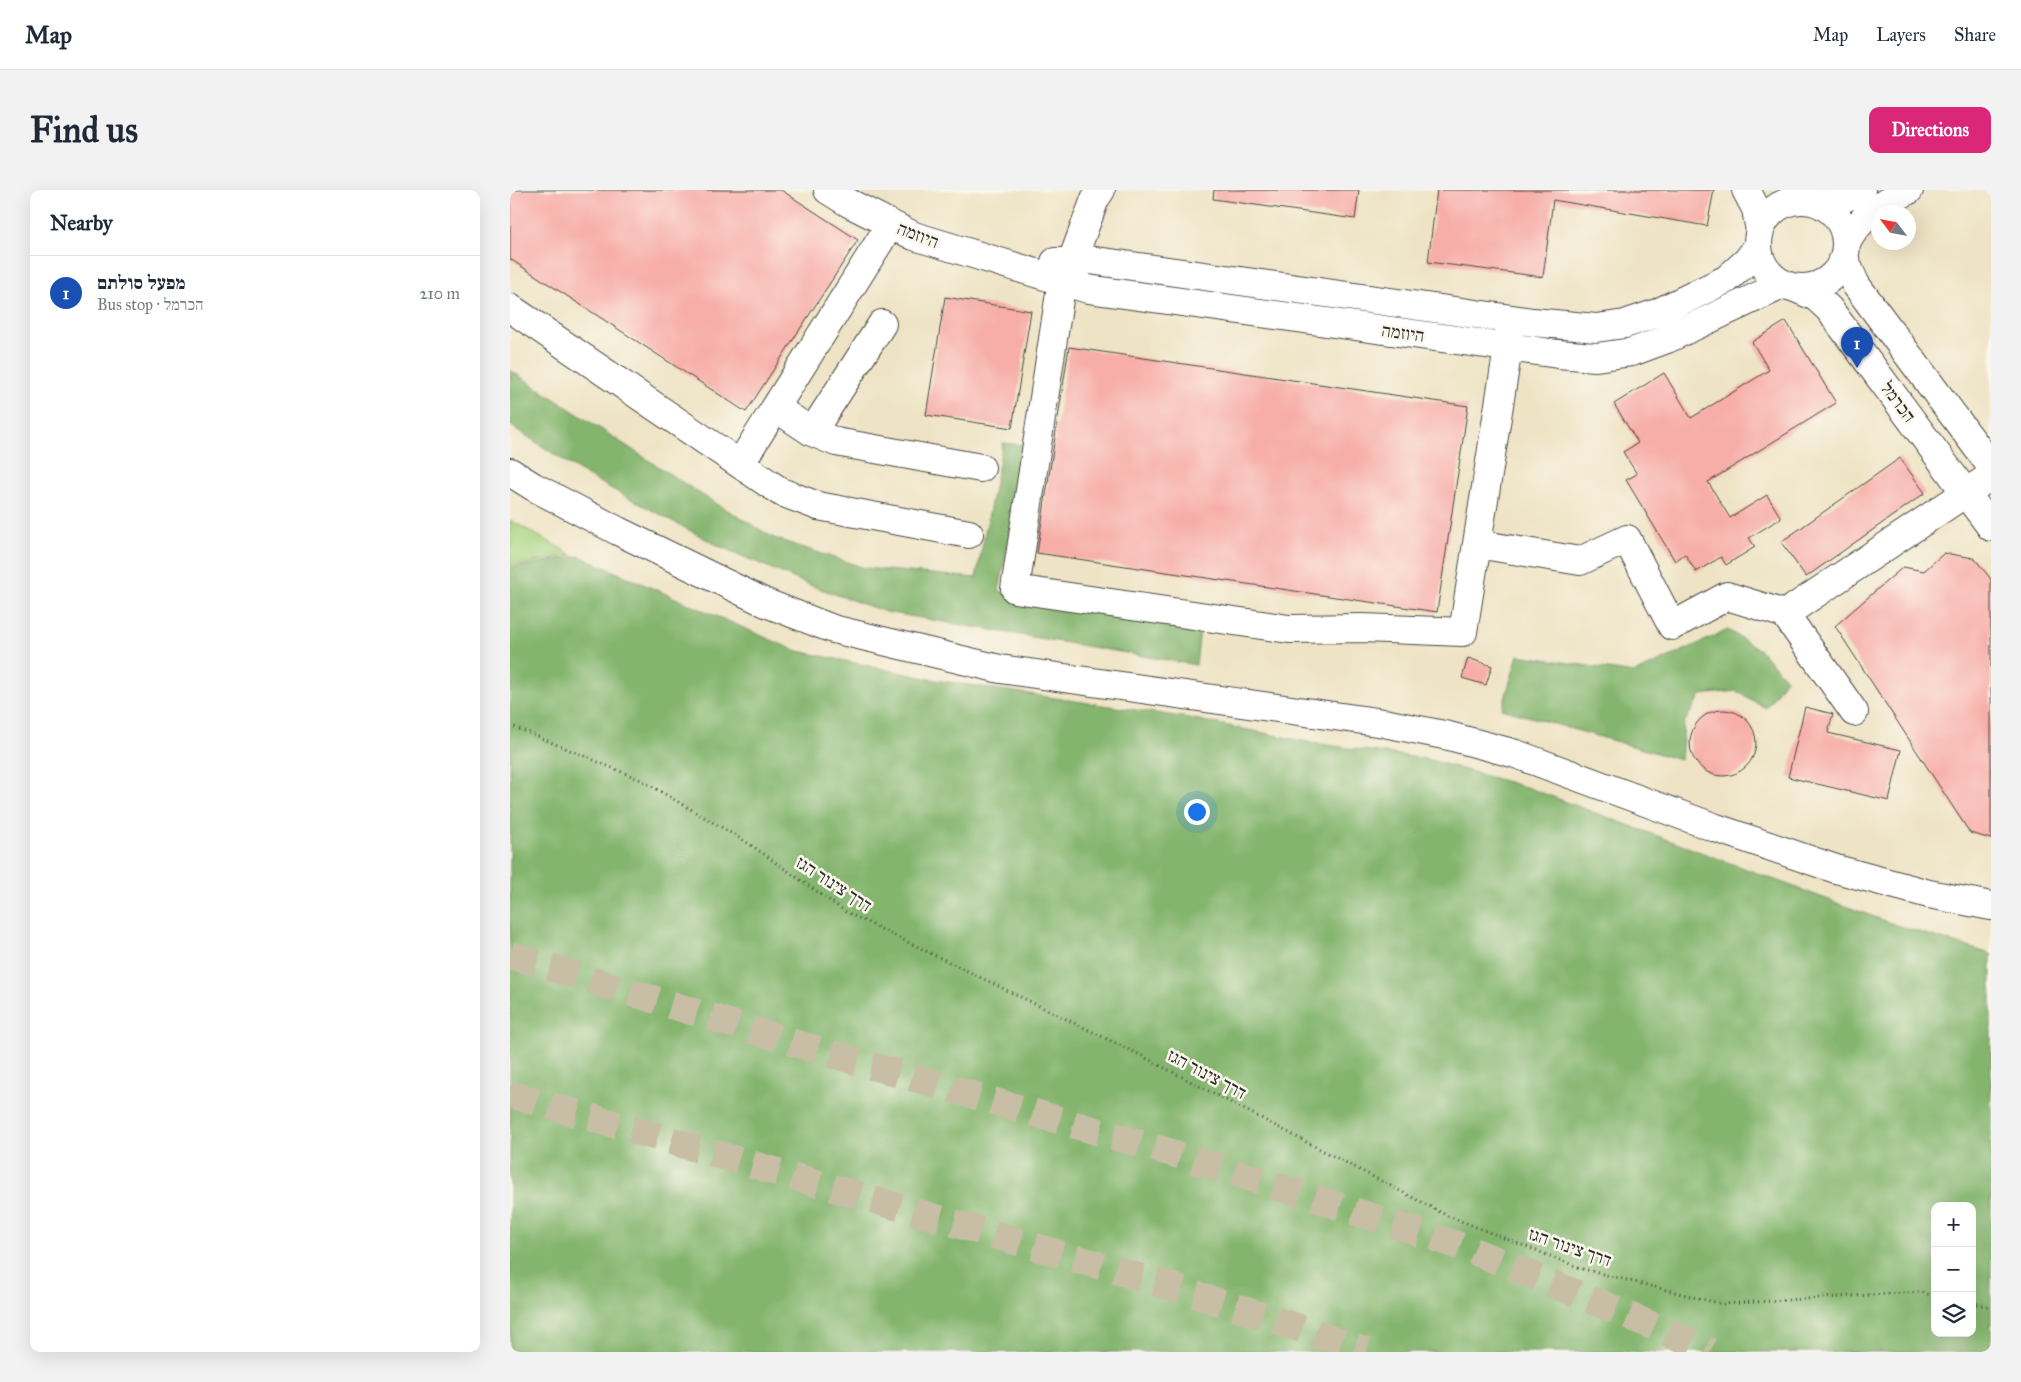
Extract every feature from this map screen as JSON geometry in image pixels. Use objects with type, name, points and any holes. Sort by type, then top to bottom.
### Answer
[{"type":"street","name":"היוזמה","points":[[828,190],[890,225],[914,236],[1013,265],[1067,271],[1099,262],[1510,319],[1596,328],[1625,324],[1656,313],[1728,279],[1747,261],[1759,238]]},
{"type":"street","points":[[1101,190],[1095,199],[1067,271],[1015,589],[1289,629],[1363,628],[1463,632],[1508,348],[1510,319]]},
{"type":"street","points":[[1746,190],[1756,209],[1761,261],[1768,273],[1789,286],[1810,288],[1826,282],[1837,272],[1854,229],[1863,218],[1882,204],[1909,190]]},
{"type":"street","points":[[1759,238],[1768,217],[1779,207],[1792,201],[1809,198],[1842,199],[1861,190]]},
{"type":"street","points":[[1809,198],[1834,214],[1843,227],[1845,250]]},
{"type":"street","points":[[740,464],[890,225]]},
{"type":"street","name":"הכרמל","points":[[1845,250],[1856,284],[1991,466]]},
{"type":"street","name":"היוזמה","points":[[1067,271],[1088,289],[1508,348],[1596,357],[1632,352],[1668,339],[1789,286]]},
{"type":"street","name":"הכרמל","points":[[1789,286],[1816,297],[1829,309],[1991,527]]},
{"type":"street","points":[[510,308],[781,492],[818,506],[969,534]]},
{"type":"street","points":[[812,432],[882,324]]},
{"type":"street","points":[[776,408],[812,432],[836,442],[981,468]]},
{"type":"street","points":[[510,472],[534,487],[618,531],[766,603],[833,629],[1000,669],[1384,723],[1449,736],[1516,754],[1707,825],[1836,869],[1929,894],[1991,906]]},
{"type":"street","points":[[1785,614],[1991,476]]},
{"type":"street","points":[[1477,544],[1580,561],[1627,539],[1672,626],[1727,596],[1785,614],[1854,712]]},
{"type":"path","name":"דרך צינור הגז","points":[[510,725],[641,780],[748,843],[846,912],[1142,1056],[1448,1216],[1584,1269],[1722,1304],[1919,1292],[1931,1295]]},
{"type":"path","points":[[1976,1304],[1991,1307]]},
{"type":"green space","points":[[510,370],[699,493],[774,538],[865,568],[976,578],[1003,443],[1027,445],[999,591],[1200,630],[1196,665],[886,612],[812,586],[721,547],[584,474],[510,425]]},
{"type":"green space","points":[[510,520],[572,555],[510,566]]},
{"type":"green space","points":[[579,556],[794,650],[935,680],[1189,718],[1313,743],[1427,759],[1529,788],[1896,925],[1991,954],[1991,1352],[510,1352],[510,568]]},
{"type":"green space","points":[[1728,630],[1760,650],[1786,679],[1766,708],[1736,691],[1701,695],[1684,723],[1681,760],[1502,709],[1518,655],[1634,673]]},
{"type":"building","points":[[510,190],[781,190],[858,240],[746,412],[510,259]]},
{"type":"building","points":[[1214,190],[1359,190],[1355,219],[1213,199]]},
{"type":"building","points":[[1437,190],[1714,190],[1707,226],[1553,200],[1543,277],[1428,262]]},
{"type":"building","points":[[945,297],[1031,311],[1012,428],[926,415]]},
{"type":"building","points":[[1786,321],[1836,403],[1708,482],[1730,518],[1767,495],[1781,518],[1749,538],[1755,547],[1726,565],[1721,557],[1696,572],[1685,554],[1675,561],[1626,480],[1637,474],[1623,452],[1638,443],[1614,404],[1664,373],[1691,418],[1769,370],[1752,342]]},
{"type":"building","points":[[1069,347],[1468,406],[1437,612],[1037,553]]},
{"type":"building","points":[[1900,458],[1925,493],[1806,577],[1781,542]]},
{"type":"building","points":[[1944,553],[1974,558],[1991,579],[1991,839],[1970,833],[1835,626],[1903,567],[1924,571]]},
{"type":"building","points":[[1468,658],[1492,666],[1486,685],[1462,678]]},
{"type":"building","points":[[1805,707],[1833,714],[1828,733],[1901,750],[1889,801],[1788,777]]},
{"type":"building","points":[[1717,710],[1729,710],[1741,715],[1751,725],[1756,737],[1754,756],[1741,771],[1729,776],[1717,776],[1705,771],[1695,761],[1690,749],[1690,737],[1695,725],[1705,715]]},
{"type":"tunnel","points":[[510,955],[814,1049],[1172,1153],[1469,1249],[1630,1316],[1710,1352]]},
{"type":"tunnel","points":[[510,1094],[1163,1284],[1366,1352]]},
{"type":"place","name":"מפעל סולתם","points":[[1857,368]]}]
